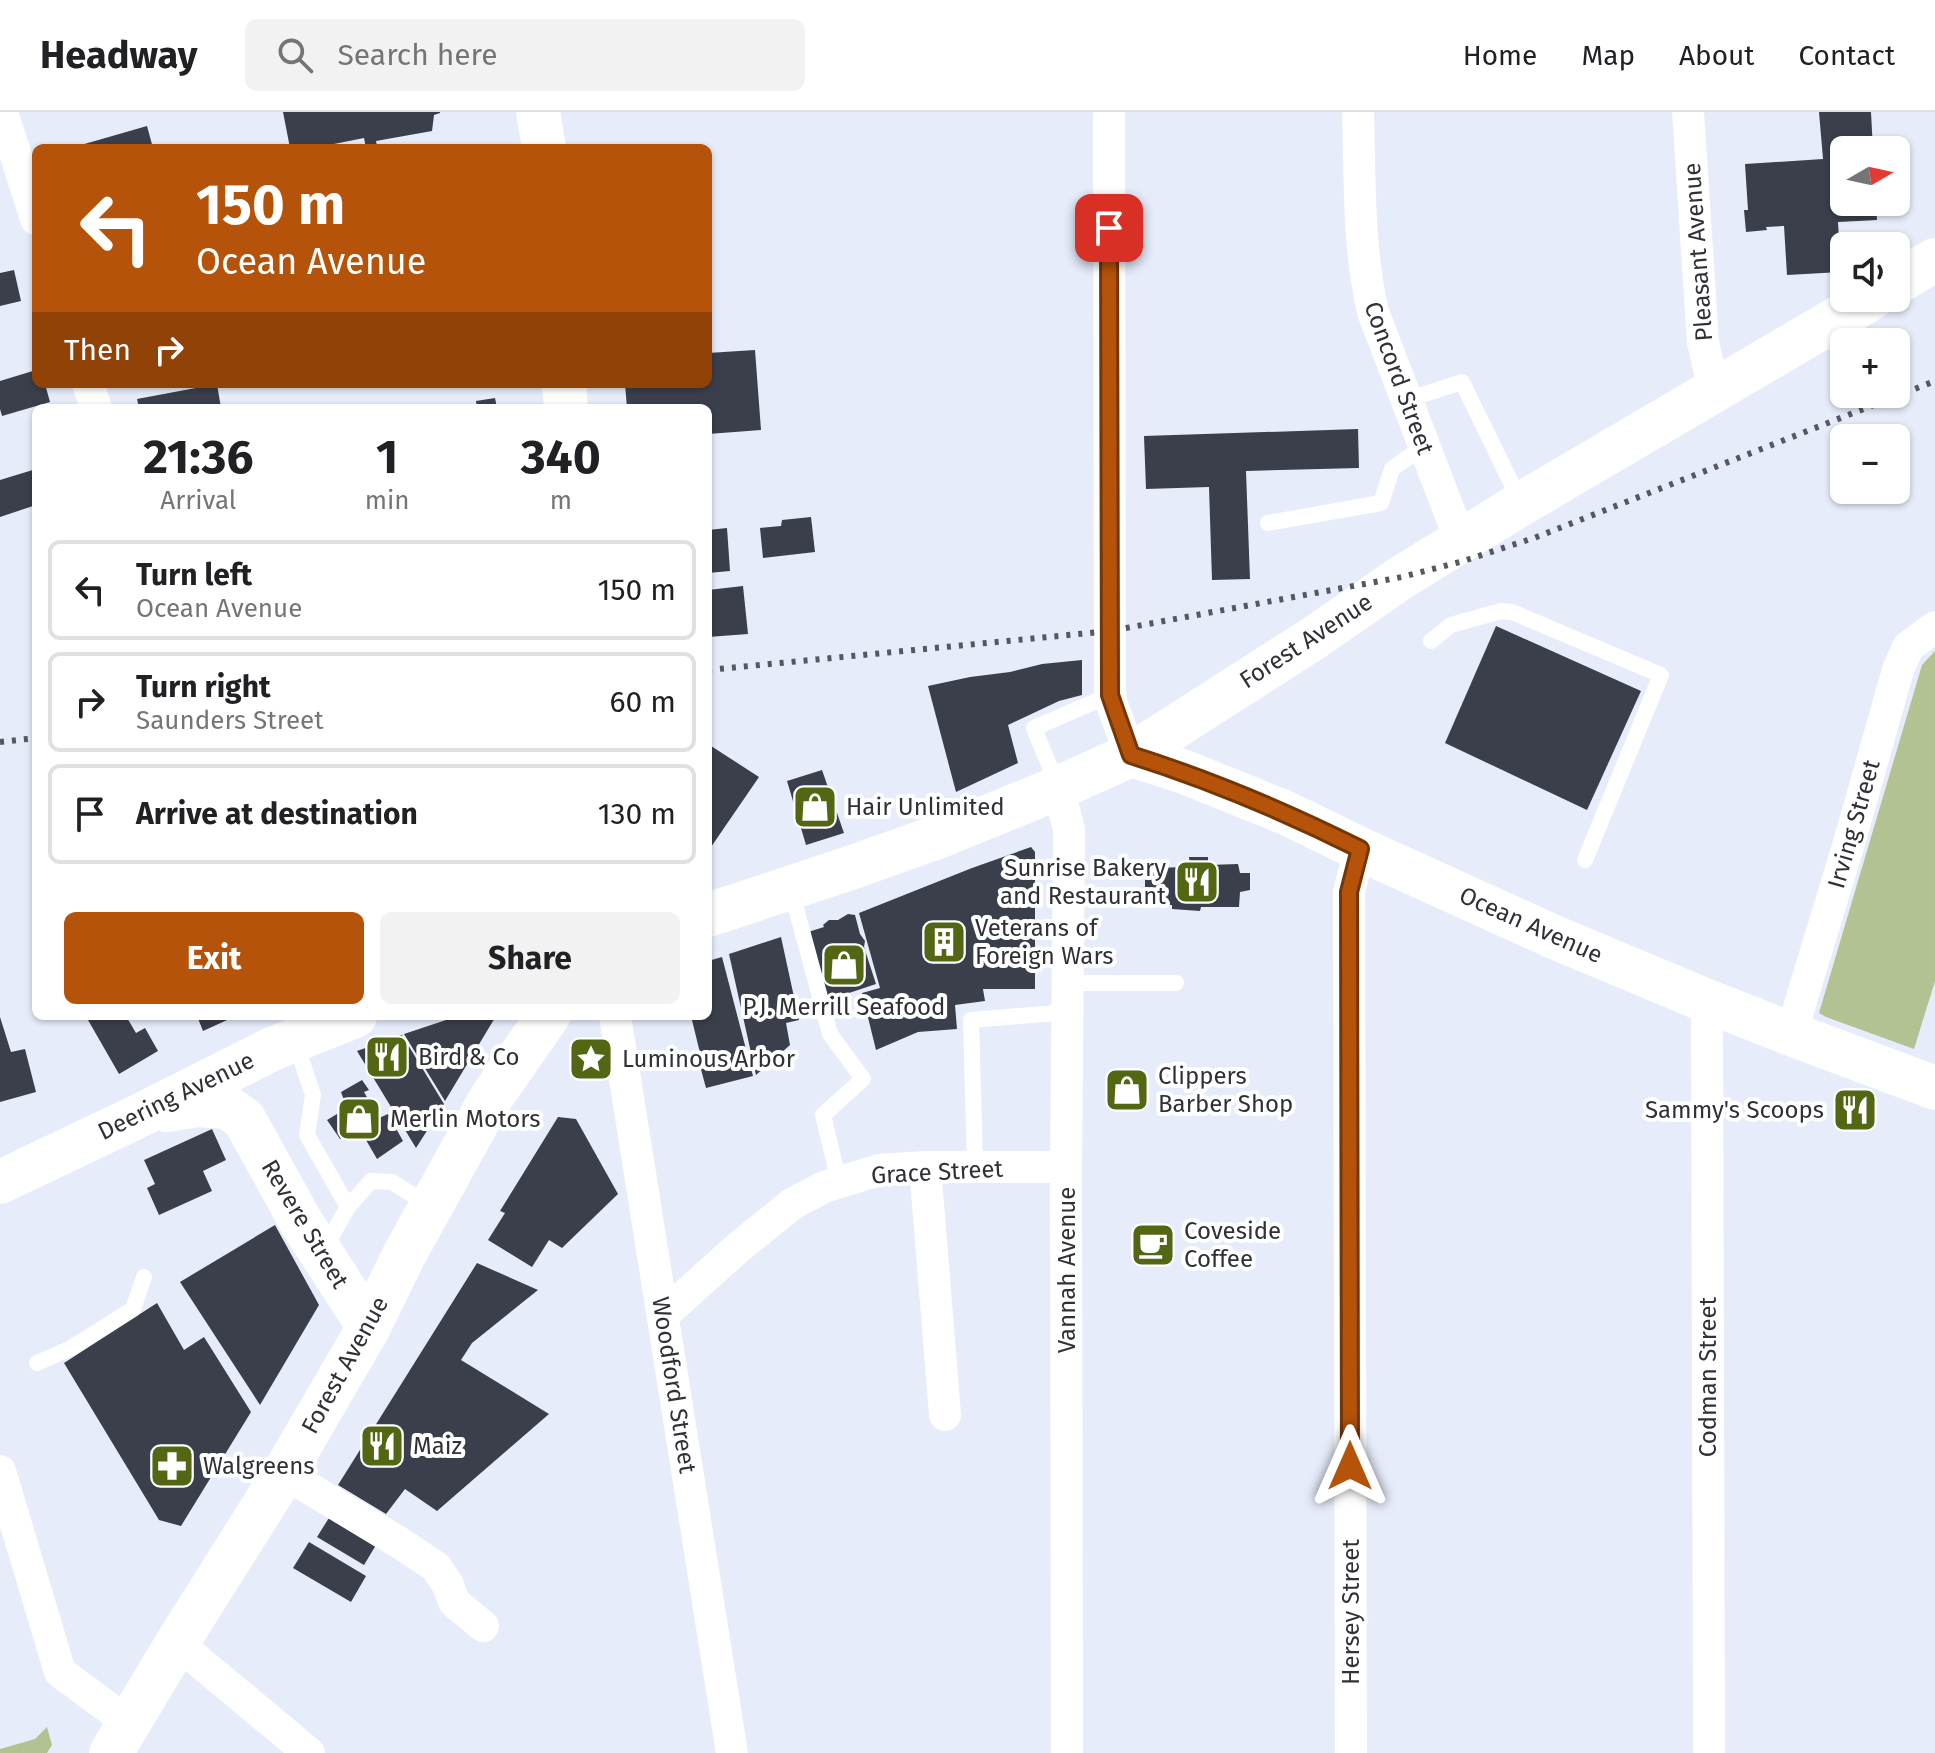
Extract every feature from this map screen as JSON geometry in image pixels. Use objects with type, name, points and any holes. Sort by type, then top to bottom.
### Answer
[{"type":"main road","points":[[538,112],[543,144]]},
{"type":"main road","points":[[1910,275],[1935,260]]},
{"type":"main road","name":"Forest Avenue","points":[[712,914],[943,835],[1131,755],[1314,638],[1402,577],[1848,312]]},
{"type":"main road","name":"Ocean Avenue","points":[[1131,755],[1182,771],[1286,813],[1554,937],[1707,1001],[1935,1088]]},
{"type":"main road","name":"Deering Avenue","points":[[0,1182],[145,1113],[282,1036],[340,1020]]},
{"type":"main road","name":"Forest Avenue","points":[[120,1738],[284,1473],[369,1327],[404,1255],[491,1098],[545,1020]]},
{"type":"main road","points":[[244,1119],[244,1102],[255,1069],[282,1036]]},
{"type":"main road","points":[[145,1113],[198,1105],[227,1107],[244,1119]]},
{"type":"main road","name":"Revere Street","points":[[244,1119],[301,1222],[369,1327]]},
{"type":"street","points":[[2,112],[32,206]]},
{"type":"street","points":[[1109,112],[1110,695],[1131,755]]},
{"type":"street","name":"Concord Street","points":[[1358,112],[1363,256],[1373,312],[1461,542]]},
{"type":"street","name":"Pleasant Avenue","points":[[1688,112],[1703,342],[1714,391]]},
{"type":"street","name":"Irving Street","points":[[1791,1034],[1898,670],[1908,647],[1935,627]]},
{"type":"street","name":"Vannah Avenue","points":[[1058,788],[1069,829],[1067,1753]]},
{"type":"street","name":"Hersey Street","points":[[1351,1753],[1349,892],[1360,849]]},
{"type":"street","name":"Codman Street","points":[[1707,1001],[1709,1753]]},
{"type":"street","name":"Woodford Street","points":[[616,1020],[732,1753]]},
{"type":"street","points":[[925,1167],[945,1415]]},
{"type":"street","name":"Grace Street","points":[[663,1315],[792,1204],[824,1187],[879,1170],[1066,1167]]},
{"type":"street","points":[[0,1471],[60,1672],[120,1738]]},
{"type":"street","points":[[284,1473],[436,1567],[448,1585],[454,1602],[483,1626]]},
{"type":"street","points":[[177,1643],[309,1753]]},
{"type":"lane","points":[[1406,400],[1462,382],[1521,504]]},
{"type":"lane","points":[[1268,523],[1381,503],[1392,469],[1424,446]]},
{"type":"lane","points":[[1431,641],[1451,625],[1501,611],[1512,612],[1661,675],[1585,860]]},
{"type":"lane","points":[[1058,788],[1034,728],[1110,695]]},
{"type":"lane","points":[[791,888],[830,1034],[863,1079],[823,1115],[839,1182]]},
{"type":"lane","points":[[975,1167],[971,1020],[1068,998],[1176,983]]},
{"type":"lane","points":[[282,1036],[313,1095],[307,1135],[348,1207]]},
{"type":"lane","points":[[321,1253],[348,1207],[371,1181],[392,1182],[431,1207]]},
{"type":"lane","points":[[37,1363],[71,1348],[133,1309],[144,1277]]},
{"type":"green space","points":[[1935,651],[1935,981],[1914,1049],[1819,1013],[1922,665]]},
{"type":"green space","points":[[47,1727],[52,1745],[47,1753],[0,1753],[0,1749],[35,1739]]},
{"type":"building","points":[[283,112],[440,112],[434,115],[432,131],[376,141],[377,144],[365,144],[364,138],[334,144],[289,144]]},
{"type":"building","points":[[1819,112],[1871,112],[1872,136],[1830,136],[1830,216],[1877,216],[1877,220],[1838,222],[1839,232],[1830,232],[1830,273],[1787,275],[1784,226],[1746,232],[1745,164],[1823,159]]},
{"type":"building","points":[[147,126],[152,144],[84,144]]},
{"type":"building","points":[[14,270],[21,301],[0,306],[0,273]]},
{"type":"building","points":[[755,350],[761,430],[712,434],[712,404],[627,404],[625,388],[712,388],[712,353]]},
{"type":"building","points":[[32,371],[32,388],[46,388],[50,402],[32,404],[32,407],[2,416],[0,381]]},
{"type":"building","points":[[196,388],[218,388],[220,404],[138,404],[137,399]]},
{"type":"building","points":[[495,398],[496,404],[476,404],[476,401]]},
{"type":"building","points":[[1358,429],[1359,468],[1246,471],[1250,579],[1212,580],[1209,487],[1146,489],[1144,436]]},
{"type":"building","points":[[32,470],[32,506],[0,517],[0,480]]},
{"type":"building","points":[[811,517],[815,552],[763,558],[760,528],[781,526],[782,520]]},
{"type":"building","points":[[727,528],[730,571],[712,573],[712,530]]},
{"type":"building","points":[[743,586],[748,634],[712,637],[712,590]]},
{"type":"building","points":[[1496,626],[1641,691],[1587,810],[1445,743]]},
{"type":"building","points":[[1082,660],[1082,695],[1059,701],[1008,725],[1018,763],[956,792],[928,686],[1042,664]]},
{"type":"building","points":[[712,747],[759,777],[712,846]]},
{"type":"building","name":"Hair Unlimited","points":[[822,770],[844,833],[806,845],[787,781]]},
{"type":"building","points":[[1031,847],[1035,852],[1035,989],[983,989],[985,1001],[955,1005],[957,1029],[918,1032],[876,1050],[862,993],[880,988],[859,913]]},
{"type":"building","name":"Sunrise Bakery and Restaurant","points":[[1189,857],[1208,857],[1208,865],[1238,864],[1240,873],[1250,873],[1250,890],[1240,892],[1239,907],[1201,907],[1200,911],[1172,909],[1172,905],[1158,902],[1145,903],[1145,868],[1190,867]]},
{"type":"building","name":"P.J. Merrill Seafood","points":[[848,914],[855,915],[876,984],[828,1000],[808,932]]},
{"type":"building","points":[[781,937],[799,1020],[786,1023],[790,1045],[756,1075],[729,954]]},
{"type":"building","points":[[722,957],[753,1076],[706,1088],[692,1020],[712,1020],[712,960]]},
{"type":"building","points":[[0,1017],[11,1052],[25,1049],[36,1092],[0,1102]]},
{"type":"building","points":[[88,1020],[128,1020],[136,1033],[145,1028],[158,1051],[119,1074]]},
{"type":"building","points":[[199,1020],[227,1020],[203,1031]]},
{"type":"building","points":[[446,1020],[494,1020],[445,1101],[404,1034]]},
{"type":"building","points":[[402,1035],[444,1104],[416,1148],[357,1051]]},
{"type":"building","name":"Merlin Motors","points":[[362,1080],[369,1090],[364,1092],[379,1118],[388,1114],[403,1141],[377,1159],[359,1128],[340,1139],[327,1120],[347,1108],[341,1092]]},
{"type":"building","points":[[558,1117],[576,1119],[618,1194],[562,1248],[549,1240],[532,1267],[488,1240],[505,1213],[500,1211]]},
{"type":"building","points":[[212,1129],[226,1160],[203,1171],[212,1191],[159,1215],[147,1188],[155,1184],[144,1160]]},
{"type":"building","points":[[275,1225],[319,1305],[260,1405],[180,1282]]},
{"type":"building","points":[[477,1263],[538,1290],[472,1343],[461,1360],[549,1414],[437,1511],[405,1489],[386,1514],[338,1485]]},
{"type":"building","name":"Walgreens","points":[[157,1303],[184,1350],[204,1337],[251,1412],[181,1526],[159,1520],[64,1363]]},
{"type":"building","points":[[332,1513],[379,1540],[364,1565],[317,1537]]},
{"type":"building","points":[[309,1542],[366,1576],[351,1602],[293,1568]]},
{"type":"railway","points":[[712,670],[1110,631],[1402,577],[1534,538],[1935,381]]},
{"type":"railway","points":[[0,742],[32,738]]},
{"type":"place","name":"Hair Unlimited","points":[[815,807]]},
{"type":"place","name":"Sunrise Bakery and Restaurant","points":[[1197,882]]},
{"type":"place","name":"Veterans of Foreign Wars","points":[[944,942]]},
{"type":"place","name":"P.J. Merrill Seafood","points":[[844,965]]},
{"type":"place","name":"Bird & Co","points":[[387,1057]]},
{"type":"place","name":"Luminous Arbor","points":[[591,1059]]},
{"type":"place","name":"Clippers Barber Shop","points":[[1127,1090]]},
{"type":"place","name":"Sammy's Scoops","points":[[1855,1110]]},
{"type":"place","name":"Merlin Motors","points":[[359,1119]]},
{"type":"place","name":"Coveside Coffee","points":[[1153,1245]]},
{"type":"place","name":"Maiz","points":[[382,1446]]},
{"type":"place","name":"Walgreens","points":[[172,1466]]},
{"type":"route","points":[[1109,228],[1110,695],[1131,755],[1182,771],[1286,813],[1360,849],[1349,892],[1350,1466]]}]
